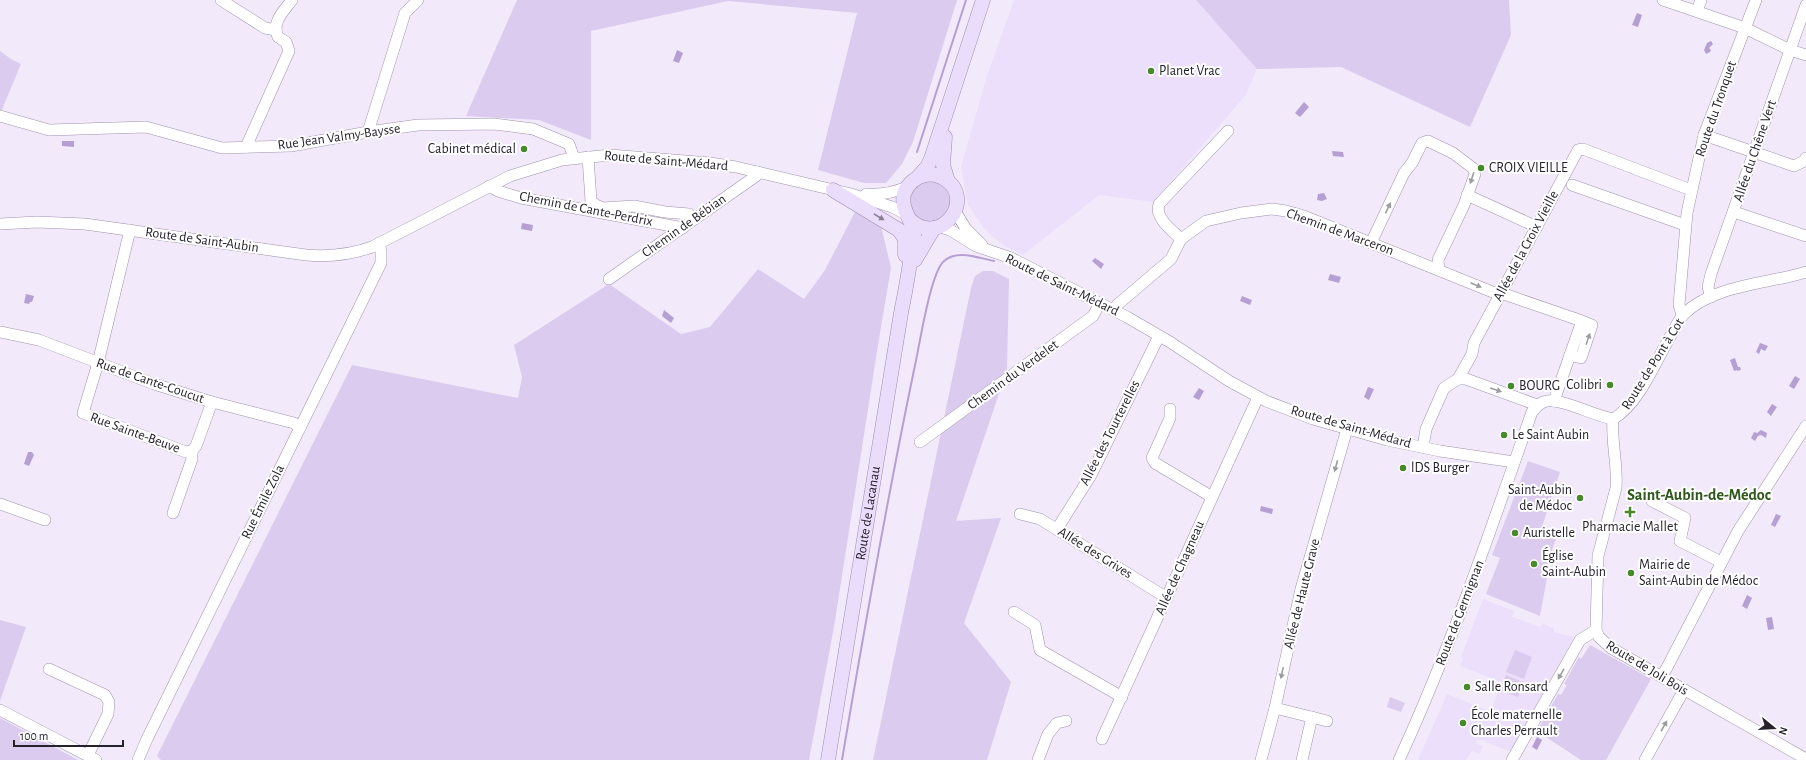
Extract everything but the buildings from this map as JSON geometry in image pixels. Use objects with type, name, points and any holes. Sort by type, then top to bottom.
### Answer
[{"type":"main road","points":[[907,187],[927,167],[931,159],[983,0]]},
{"type":"main road","points":[[951,101],[943,154],[943,165],[948,181],[955,191],[957,199],[955,211]]},
{"type":"main road","points":[[918,177],[932,174],[940,176],[948,181]]},
{"type":"main road","name":"Route de Lacanau","points":[[828,760],[910,268],[914,236],[903,202],[907,187]]},
{"type":"main road","points":[[833,190],[894,226],[903,234],[906,246],[900,287],[898,335]]},
{"type":"main road","name":"Route de Lacanau","points":[[910,268],[937,227],[950,220],[955,211]]},
{"type":"main road","points":[[908,216],[920,227],[937,227]]},
{"type":"street","points":[[221,0],[270,29],[286,42],[289,51],[246,147]]},
{"type":"street","points":[[270,29],[292,0]]},
{"type":"street","points":[[368,132],[405,13],[418,0]]},
{"type":"street","points":[[1663,0],[1745,28],[1790,50],[1806,55]]},
{"type":"street","points":[[1697,11],[1702,0]]},
{"type":"street","name":"Route du Tronquet","points":[[1682,315],[1679,305],[1685,225],[1691,190],[1704,136],[1756,0]]},
{"type":"street","name":"Allée du Chêne Vert","points":[[1711,297],[1708,287],[1711,274],[1806,5]]},
{"type":"street","name":"Rue Jean Valmy-Baysse","points":[[0,116],[48,130],[146,127],[222,148],[291,146],[368,132],[418,125],[443,126],[494,124],[532,129],[569,144],[574,158]]},
{"type":"street","points":[[1181,239],[1158,214],[1159,204],[1228,131]]},
{"type":"street","points":[[1704,136],[1794,166],[1804,161],[1806,158]]},
{"type":"street","points":[[1371,243],[1404,173],[1412,163],[1422,142],[1428,141],[1453,153],[1474,169],[1475,174],[1438,260],[1439,270]]},
{"type":"street","name":"Allée de la Croix Vieille","points":[[1423,447],[1426,429],[1444,388],[1458,379],[1472,354],[1474,343],[1578,150],[1583,149],[1691,190]]},
{"type":"street","points":[[588,156],[591,201],[596,206],[603,208],[634,206],[665,212],[689,214]]},
{"type":"street","name":"Route de Saint-Médard","points":[[399,234],[510,176],[562,160],[588,156],[630,156],[710,163],[758,172],[851,194],[892,207],[908,216]]},
{"type":"street","name":"Chemin de Bébian","points":[[609,279],[684,228],[756,176],[758,172]]},
{"type":"street","points":[[1572,185],[1685,225]]},
{"type":"street","name":"Chemin de Cante-Perdrix","points":[[489,186],[498,191],[521,198],[684,228]]},
{"type":"street","name":"Route de Saint-Médard","points":[[851,194],[881,195],[894,193],[907,187]]},
{"type":"street","points":[[1467,195],[1536,227]]},
{"type":"street","name":"Chemin de Marceron","points":[[1114,310],[1117,305],[1171,259],[1181,239],[1206,221],[1242,213],[1272,209],[1286,211],[1304,216],[1495,293],[1501,293],[1582,321],[1554,401]]},
{"type":"street","name":"Route de Saint-Médard","points":[[955,211],[966,229],[989,250]]},
{"type":"street","points":[[1734,212],[1806,236]]},
{"type":"street","name":"Route de Saint-Aubin","points":[[0,224],[59,222],[130,230],[320,256],[352,253],[372,247],[379,242],[399,234]]},
{"type":"street","name":"Route de Saint-Médard","points":[[937,227],[950,230],[976,246],[1011,258],[1114,310],[1159,336],[1229,381],[1258,397],[1313,419],[1347,429],[1423,447],[1514,462]]},
{"type":"street","points":[[98,363],[130,230]]},
{"type":"street","name":"Rue Émile Zola","points":[[138,760],[381,263],[379,242]]},
{"type":"street","name":"Route de Pont à Cot","points":[[1613,419],[1625,410],[1636,395],[1682,315],[1694,305],[1728,290],[1784,279],[1806,272]]},
{"type":"street","name":"Chemin du Verdelet","points":[[920,442],[1093,316],[1100,304]]},
{"type":"street","name":"Rue de Cante-Coucut","points":[[0,332],[39,340],[154,384],[212,402],[294,423],[300,428]]},
{"type":"street","name":"Allée des Tourterelles","points":[[1057,529],[1091,475],[1159,336]]},
{"type":"street","name":"Rue Sainte-Beuve","points":[[98,363],[83,413],[186,452],[192,450],[196,446],[212,402]]},
{"type":"street","points":[[1458,379],[1466,379],[1537,405]]},
{"type":"street","name":"Allée de Chagneau","points":[[1102,739],[1168,598],[1258,397]]},
{"type":"street","points":[[1514,462],[1532,412],[1537,405],[1545,401],[1554,401],[1602,417],[1613,419]]},
{"type":"street","points":[[1170,409],[1170,418],[1152,458],[1155,462],[1212,497]]},
{"type":"street","name":"Route de Joli Bois","points":[[1613,419],[1612,438],[1617,479],[1598,556],[1596,630],[1598,637],[1606,645],[1806,759]]},
{"type":"street","points":[[1662,677],[1738,531],[1806,426]]},
{"type":"street","name":"Allée de Haute Grave","points":[[1262,760],[1301,589],[1347,429]]},
{"type":"street","name":"Rue Sainte-Beuve","points":[[173,513],[192,459],[192,450]]},
{"type":"street","name":"Route de Germignan","points":[[1399,760],[1423,707],[1497,516],[1514,462]]},
{"type":"street","points":[[1652,501],[1685,518],[1680,541],[1721,562]]},
{"type":"street","points":[[0,504],[45,520]]},
{"type":"street","name":"Allée des Grives","points":[[1020,514],[1040,519],[1168,598]]},
{"type":"street","points":[[1014,612],[1035,625],[1040,650],[1122,697]]},
{"type":"street","points":[[1512,760],[1580,640],[1596,630]]},
{"type":"street","points":[[0,710],[92,757],[108,714],[109,702],[105,695],[50,669]]},
{"type":"street","points":[[1645,760],[1684,690]]},
{"type":"street","points":[[1275,708],[1327,721]]},
{"type":"street","points":[[1302,760],[1312,717]]},
{"type":"street","points":[[1038,760],[1048,734],[1057,723],[1066,720]]},
{"type":"shaded area","points":[[517,0],[957,0],[913,142],[902,164],[886,183],[864,183],[818,170],[857,13],[728,1],[591,31],[591,140],[539,120],[466,116]]},
{"type":"shaded area","points":[[1014,0],[1196,0],[1257,69],[1245,96],[1153,202],[1099,195],[1023,255],[1003,245],[985,230],[968,205],[961,167],[987,76]]},
{"type":"shaded area","points":[[1196,0],[1509,0],[1511,35],[1470,127],[1341,67],[1257,69]]},
{"type":"shaded area","points":[[1637,13],[1642,15],[1638,27],[1632,25]]},
{"type":"shaded area","points":[[1711,41],[1713,44],[1709,48],[1711,50],[1706,54],[1704,50],[1707,43]]},
{"type":"shaded area","points":[[677,50],[683,53],[679,63],[673,61]]},
{"type":"shaded area","points":[[0,51],[21,64],[1,112],[0,112]]},
{"type":"shaded area","points":[[1304,102],[1309,107],[1300,117],[1295,113]]},
{"type":"shaded area","points":[[62,141],[74,141],[74,147],[62,146]]},
{"type":"shaded area","points":[[1332,151],[1343,152],[1344,157],[1333,156]]},
{"type":"shaded area","points":[[936,179],[952,194],[949,214],[931,224],[912,215],[910,198],[912,189],[915,186]]},
{"type":"shaded area","points":[[1324,193],[1327,199],[1322,201],[1317,200],[1318,194]]},
{"type":"shaded area","points":[[856,210],[881,226],[891,268],[834,627],[809,760],[161,760],[157,756],[352,365],[518,398],[522,377],[514,345],[609,284],[681,334],[710,327],[758,269],[804,299],[825,270]]},
{"type":"shaded area","points":[[522,223],[533,225],[532,231],[521,229]]},
{"type":"shaded area","points":[[1095,258],[1104,264],[1101,269],[1092,261]]},
{"type":"shaded area","points":[[983,271],[993,271],[1009,279],[1007,370],[956,521],[1001,518],[964,623],[1011,682],[987,760],[873,760],[971,288],[975,276]]},
{"type":"shaded area","points":[[1330,274],[1341,277],[1339,283],[1328,280]]},
{"type":"shaded area","points":[[26,294],[34,296],[32,302],[29,304],[24,303]]},
{"type":"shaded area","points":[[1242,296],[1252,300],[1250,305],[1240,301]]},
{"type":"shaded area","points":[[664,310],[674,318],[671,323],[662,316]]},
{"type":"shaded area","points":[[1760,343],[1768,346],[1765,351],[1761,349],[1759,354],[1756,352]]},
{"type":"shaded area","points":[[1735,358],[1738,367],[1740,367],[1741,370],[1734,371],[1730,360]]},
{"type":"shaded area","points":[[1795,376],[1800,379],[1794,389],[1789,386]]},
{"type":"shaded area","points":[[1368,387],[1374,389],[1369,400],[1364,397]]},
{"type":"shaded area","points":[[1199,388],[1204,391],[1199,400],[1193,397]]},
{"type":"shaded area","points":[[1772,404],[1777,407],[1771,416],[1767,412]]},
{"type":"shaded area","points":[[1761,430],[1767,433],[1766,438],[1761,435],[1758,436],[1755,441],[1751,438],[1754,432],[1757,433]]},
{"type":"shaded area","points":[[28,452],[32,452],[34,455],[29,466],[24,464]]},
{"type":"shaded area","points":[[1528,461],[1560,472],[1542,527],[1558,533],[1552,550],[1540,616],[1486,594],[1500,558],[1492,555]]},
{"type":"shaded area","points":[[1261,506],[1273,509],[1272,514],[1260,511]]},
{"type":"shaded area","points":[[1776,514],[1781,516],[1775,527],[1771,525]]},
{"type":"shaded area","points":[[1747,595],[1752,598],[1747,609],[1742,606]]},
{"type":"shaded area","points":[[1483,599],[1514,611],[1512,617],[1541,627],[1542,623],[1554,629],[1554,632],[1574,637],[1514,745],[1512,752],[1485,742],[1486,741],[1477,740],[1475,743],[1483,746],[1480,754],[1472,751],[1466,760],[1418,760],[1447,694],[1489,711],[1491,706],[1493,706],[1501,682],[1460,666],[1463,658],[1461,657]]},
{"type":"shaded area","points":[[1772,617],[1774,629],[1768,630],[1766,618]]},
{"type":"shaded area","points":[[0,620],[26,627],[0,701]]},
{"type":"shaded area","points":[[1590,645],[1651,679],[1606,760],[1581,760],[1537,731],[1558,694],[1561,695],[1567,685],[1564,684],[1579,657],[1581,659]]},
{"type":"shaded area","points":[[1515,650],[1532,657],[1524,679],[1506,672]]},
{"type":"shaded area","points":[[1506,675],[1523,682],[1518,697],[1500,690]]},
{"type":"shaded area","points":[[1390,697],[1405,703],[1401,712],[1387,707]]},
{"type":"shaded area","points":[[0,718],[78,760],[0,760]]},
{"type":"shaded area","points":[[1537,737],[1542,740],[1537,750],[1532,747]]},
{"type":"waterway","points":[[917,152],[966,0]]},
{"type":"waterway","points":[[842,760],[894,468],[934,280],[939,268],[944,261],[950,257],[968,255],[994,261]]},
{"type":"place","name":"Planet Vrac","points":[[1151,71]]},
{"type":"place","name":"Cabinet médical","points":[[524,149]]},
{"type":"place","name":"CROIX VIEILLE","points":[[1481,168]]},
{"type":"place","name":"Colibri","points":[[1610,385]]},
{"type":"place","name":"BOURG","points":[[1511,386]]},
{"type":"place","name":"Le Saint Aubin","points":[[1504,435]]},
{"type":"place","name":"lDS Burger","points":[[1403,468]]},
{"type":"place","name":"Saint-Aubin de Médoc","points":[[1580,498]]},
{"type":"place","name":"Pharmacie Mallet","points":[[1630,512]]},
{"type":"place","name":"Auristelle","points":[[1515,533]]},
{"type":"place","name":"Église Saint-Aubin","points":[[1534,564]]},
{"type":"place","name":"Mairie de Saint-Aubin de Médoc","points":[[1631,573]]},
{"type":"place","name":"Salle Ronsard","points":[[1467,687]]},
{"type":"place","name":"École maternelle Charles Perrault","points":[[1463,723]]},
{"type":"district","name":"Saint-Aubin-de-Médoc","points":[[1699,495]]}]
